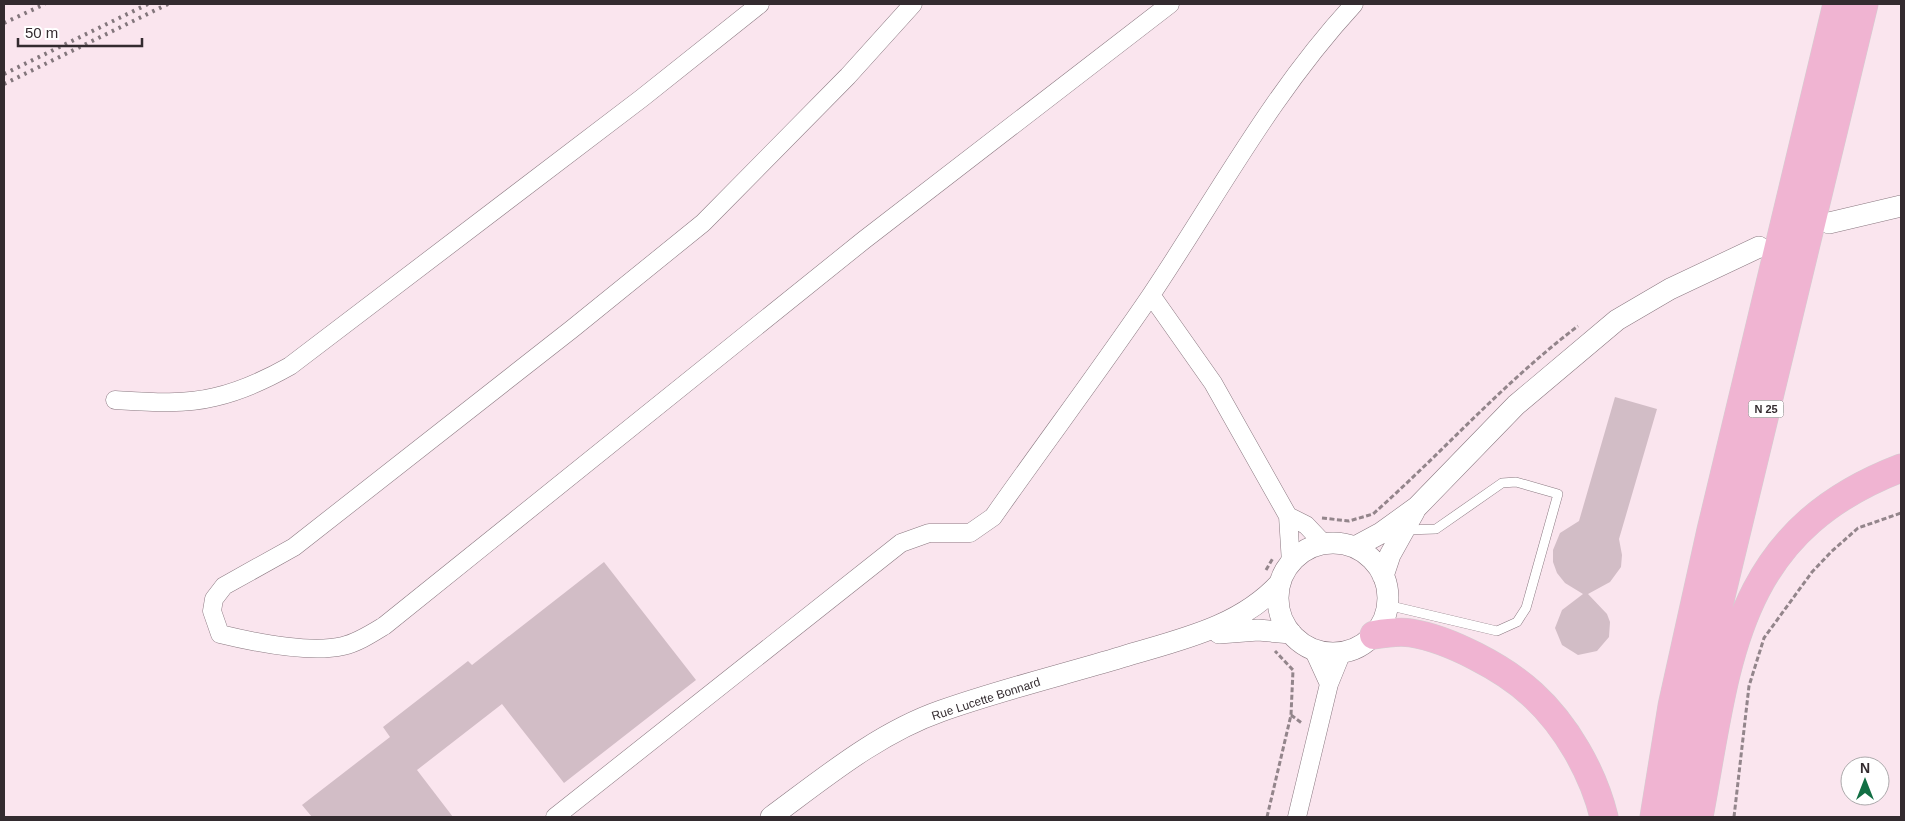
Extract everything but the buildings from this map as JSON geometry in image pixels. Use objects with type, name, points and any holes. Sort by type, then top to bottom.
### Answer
[{"type":"highway","name":"N 25","points":[[1654,817],[1672,706],[1711,530],[1837,4]]},
{"type":"highway","name":"N 25","points":[[1680,817],[1687,768],[1716,617],[1864,4]]},
{"type":"highway","points":[[1699,817],[1726,674],[1738,628],[1754,591],[1781,549],[1820,511],[1867,481],[1901,468]]},
{"type":"highway","points":[[1374,635],[1410,633],[1432,638],[1480,659],[1532,694],[1561,727],[1584,764],[1604,817]]},
{"type":"street","points":[[115,400],[166,402],[214,397],[248,386],[290,366],[634,104],[760,4]]},
{"type":"street","points":[[913,4],[848,76],[703,223],[572,330],[309,536],[294,547],[224,586],[214,599],[212,610],[220,634],[264,644],[305,647],[342,646],[362,639],[384,626],[856,246],[1170,4]]},
{"type":"street","points":[[555,817],[901,543],[929,533],[970,533],[993,517],[1151,295],[1259,123],[1324,36],[1354,4]]},
{"type":"street","points":[[1829,223],[1901,206]]},
{"type":"street","points":[[1355,547],[1381,533],[1417,507],[1516,405],[1617,320],[1670,288],[1759,247]]},
{"type":"street","points":[[1151,295],[1213,383],[1288,516],[1291,563]]},
{"type":"street","points":[[1383,576],[1390,554],[1406,530],[1417,507]]},
{"type":"street","points":[[1288,516],[1306,525],[1324,544]]},
{"type":"street","points":[[1340,543],[1355,547],[1372,559],[1383,576],[1386,585],[1387,605],[1380,626],[1374,635],[1359,646],[1342,652],[1313,649],[1290,633],[1282,618],[1278,600],[1280,583],[1291,563],[1311,547],[1340,543]]},
{"type":"street","name":"Rue Lucette Bonnard","points":[[772,817],[839,767],[889,735],[939,711],[1194,636],[1237,618],[1265,599],[1280,583]]},
{"type":"street","name":"Rue Lucette Bonnard","points":[[1194,636],[1258,630],[1290,633]]},
{"type":"street","points":[[1313,649],[1329,684]]},
{"type":"street","points":[[1297,817],[1329,684],[1342,652]]},
{"type":"lane","points":[[1387,605],[1497,631],[1517,622],[1526,608],[1558,494],[1516,482],[1502,483],[1436,529],[1406,530]]},
{"type":"path","points":[[1734,817],[1749,686],[1764,638],[1812,572],[1831,552],[1858,528],[1901,512]]},
{"type":"path","points":[[1258,630],[1271,648],[1282,656],[1293,670],[1291,715],[1267,817]]},
{"type":"railway","points":[[4,23],[45,4]]},
{"type":"railway","points":[[4,74],[148,4]]},
{"type":"railway","points":[[4,84],[168,4]]}]
